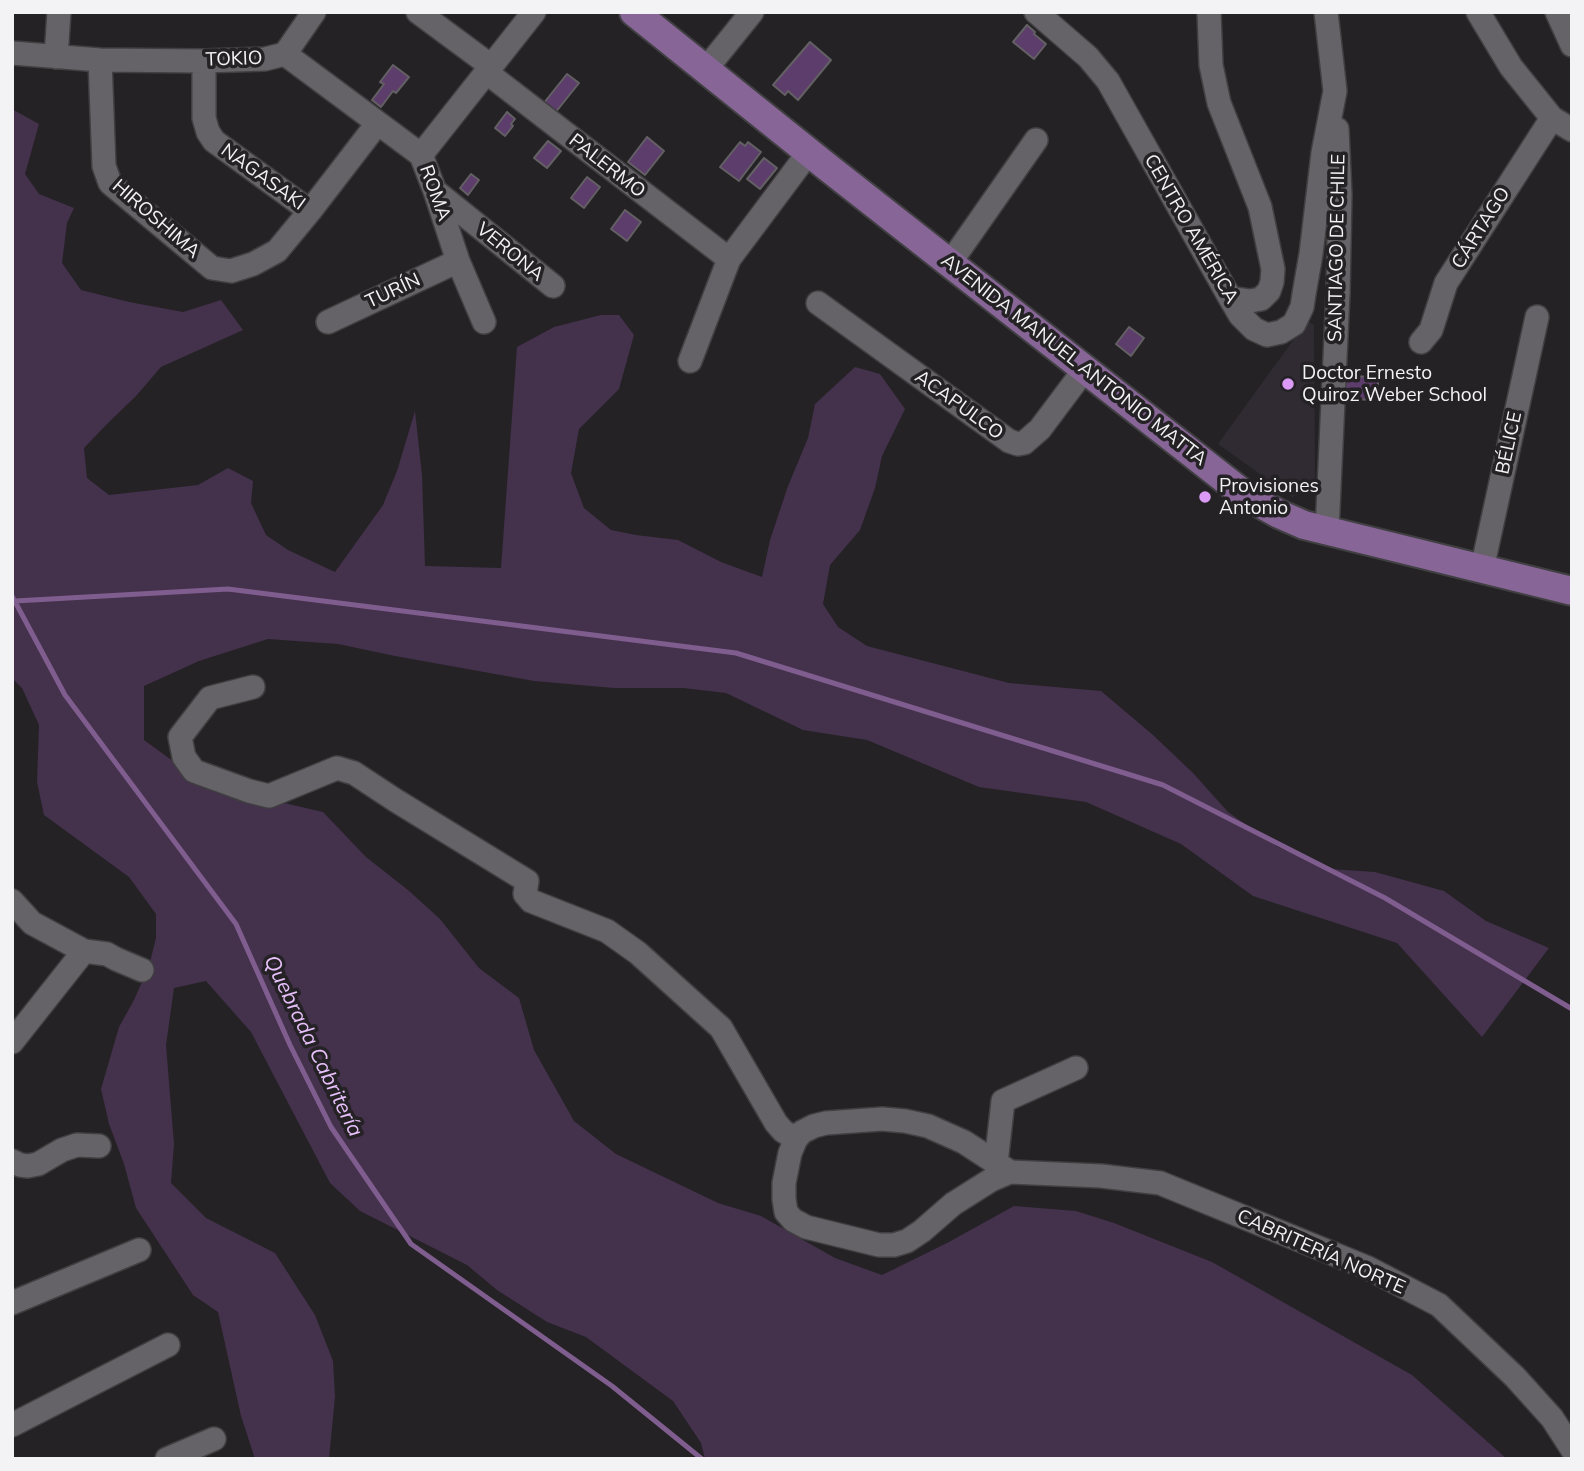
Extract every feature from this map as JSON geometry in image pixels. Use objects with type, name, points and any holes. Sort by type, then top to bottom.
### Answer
[{"type":"main road","name":"AVENIDA MANUEL ANTONIO MATTA","points":[[634,12],[1245,495],[1304,525],[1572,591]]},
{"type":"street","points":[[56,57],[59,12]]},
{"type":"street","points":[[285,54],[314,12]]},
{"type":"street","name":"PALERMO","points":[[418,12],[729,259]]},
{"type":"street","name":"ROMA","points":[[484,322],[458,261],[421,155],[534,12]]},
{"type":"street","points":[[706,69],[752,12]]},
{"type":"street","name":"CENTRO AMÉRICA","points":[[1036,12],[1088,57],[1108,81],[1240,315],[1254,329],[1267,335],[1281,332],[1294,324],[1302,307],[1323,153],[1335,91],[1325,12]]},
{"type":"street","points":[[1209,12],[1211,65],[1219,103],[1260,207],[1272,269],[1269,291],[1261,299],[1230,298]]},
{"type":"street","points":[[1478,12],[1511,68],[1552,118],[1572,130]]},
{"type":"street","points":[[1557,12],[1572,45]]},
{"type":"street","name":"TOKIO","points":[[12,53],[100,60],[204,61],[265,59],[285,54],[421,155]]},
{"type":"street","name":"HIROSHIMA","points":[[100,60],[104,166],[110,183],[212,268],[230,271],[253,264],[277,251],[377,124]]},
{"type":"street","name":"NAGASAKI","points":[[204,61],[204,118],[214,141],[310,211]]},
{"type":"street","name":"SANTIAGO DE CHILE","points":[[1326,531],[1338,293],[1340,195],[1335,91]]},
{"type":"street","name":"CÁRTAGO","points":[[1421,342],[1432,330],[1446,283],[1552,118]]},
{"type":"street","points":[[950,263],[1036,140]]},
{"type":"street","points":[[690,361],[729,259],[808,152]]},
{"type":"street","name":"VERONA","points":[[435,191],[553,286]]},
{"type":"street","name":"TURÍN","points":[[328,322],[458,261]]},
{"type":"street","name":"ACAPULCO","points":[[818,303],[1009,441],[1018,444],[1024,443],[1040,429],[1085,369]]},
{"type":"street","name":"BÉLICE","points":[[1482,569],[1537,317]]},
{"type":"street","points":[[253,687],[210,698],[180,737],[184,757],[194,771],[269,796],[337,768],[354,772],[527,881],[525,894],[531,901],[607,931],[638,953],[721,1028],[776,1123],[796,1139],[802,1132],[826,1123],[882,1119],[905,1121],[928,1126],[964,1142],[1003,1167]]},
{"type":"street","points":[[15,907],[32,922],[84,951],[107,954],[142,970]]},
{"type":"street","points":[[12,1042],[84,951]]},
{"type":"street","points":[[1003,1167],[1003,1101],[1076,1068]]},
{"type":"street","name":"CABRITERÍA NORTE","points":[[796,1139],[790,1153],[784,1183],[786,1212],[793,1220],[806,1227],[879,1245],[908,1241],[953,1204],[991,1180],[1003,1167],[1160,1183],[1368,1268],[1439,1305],[1515,1377],[1552,1418],[1572,1449]]},
{"type":"street","points":[[12,1161],[27,1166],[38,1164],[77,1145],[99,1146]]},
{"type":"street","points":[[12,1303],[139,1250]]},
{"type":"street","points":[[12,1425],[168,1345]]},
{"type":"street","points":[[167,1459],[214,1439]]},
{"type":"shaded area","points":[[12,109],[39,124],[25,174],[39,194],[74,208],[67,223],[62,263],[81,290],[183,312],[221,300],[243,330],[161,367],[84,448],[87,478],[109,495],[198,485],[228,468],[253,481],[251,503],[266,535],[288,550],[335,572],[383,505],[397,471],[415,411],[422,475],[425,566],[501,568],[517,347],[554,327],[601,315],[619,315],[634,335],[619,389],[579,429],[571,473],[584,508],[611,530],[678,540],[721,562],[762,577],[770,540],[808,438],[815,404],[855,367],[880,374],[905,409],[882,456],[875,488],[860,530],[830,565],[823,604],[838,627],[867,646],[1009,683],[1101,691],[1193,773],[1228,812],[1278,847],[1330,869],[1375,872],[1444,891],[1486,921],[1549,948],[1482,1037],[1397,943],[1253,896],[1181,844],[1086,802],[979,787],[867,740],[803,730],[726,693],[683,688],[614,688],[534,681],[338,644],[268,639],[199,661],[144,686],[144,740],[206,785],[323,812],[366,857],[440,919],[479,968],[519,998],[534,1050],[574,1121],[616,1154],[718,1203],[761,1216],[835,1258],[882,1275],[1014,1206],[1076,1211],[1114,1223],[1212,1262],[1412,1375],[1507,1459],[705,1459],[701,1443],[673,1401],[586,1337],[547,1322],[497,1290],[467,1265],[360,1211],[330,1183],[251,1032],[206,981],[174,988],[166,1045],[174,1144],[171,1183],[206,1218],[275,1253],[315,1315],[333,1361],[335,1396],[329,1459],[255,1459],[241,1416],[218,1312],[193,1295],[136,1208],[109,1124],[101,1089],[119,1027],[149,966],[156,938],[156,914],[129,877],[44,815],[37,782],[39,725],[22,688],[12,678]]},
{"type":"shaded area","name":"Doctor Ernesto Quiroz Weber School","points":[[1307,321],[1314,325],[1315,490],[1292,497],[1218,444]]},
{"type":"building","points":[[1027,25],[1046,44],[1034,59],[1013,42]]},
{"type":"building","points":[[810,42],[831,60],[798,100],[788,91],[785,95],[773,85]]},
{"type":"building","points":[[393,65],[409,77],[396,93],[393,91],[381,107],[372,100],[384,84],[380,82]]},
{"type":"building","points":[[567,74],[579,83],[555,113],[543,104]]},
{"type":"building","points":[[507,112],[515,119],[505,136],[495,128]]},
{"type":"building","points":[[647,137],[664,151],[645,175],[628,162]]},
{"type":"building","points":[[548,141],[561,151],[547,168],[534,158]]},
{"type":"building","points":[[740,142],[745,146],[748,142],[761,152],[739,181],[720,167]]},
{"type":"building","points":[[764,158],[777,168],[760,189],[747,179]]},
{"type":"building","points":[[471,174],[479,180],[468,195],[460,188]]},
{"type":"building","points":[[587,177],[600,187],[584,208],[571,198]]},
{"type":"building","points":[[625,210],[641,222],[627,241],[611,229]]},
{"type":"building","points":[[1129,327],[1144,338],[1131,356],[1116,344]]},
{"type":"building","points":[[1346,376],[1378,377],[1378,400],[1345,399]]},
{"type":"waterway","points":[[15,601],[228,589],[736,653],[1163,785],[1385,898],[1572,1009]]},
{"type":"waterway","name":"Quebrada Cabritería","points":[[12,596],[65,695],[236,924],[290,1045],[331,1127],[411,1244],[612,1386],[702,1459]]},
{"type":"place","name":"Doctor Ernesto Quiroz Weber School","points":[[1288,384]]},
{"type":"place","name":"Provisiones Antonio","points":[[1205,497]]}]
